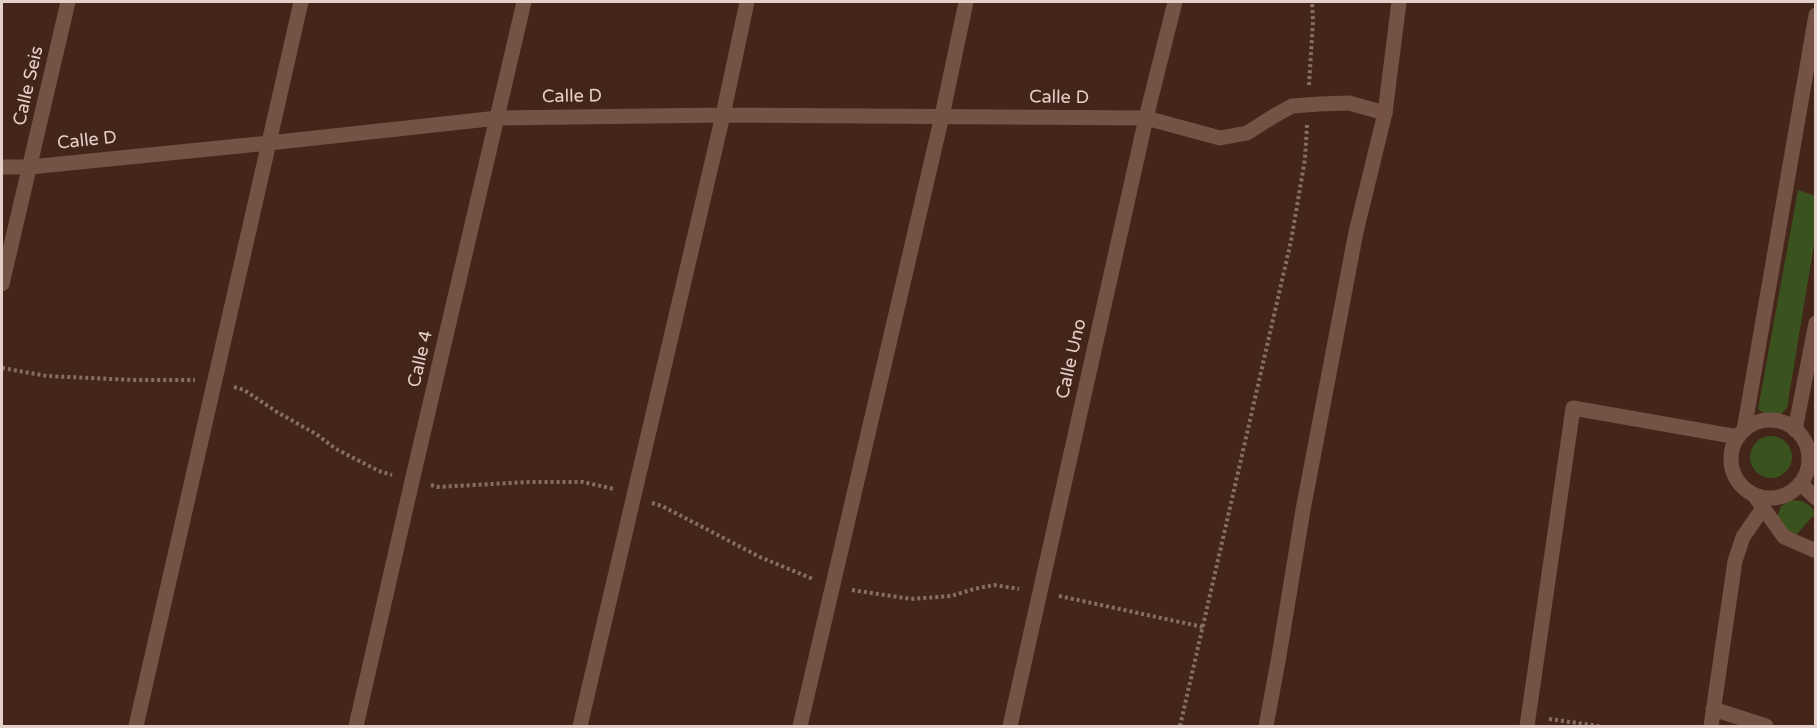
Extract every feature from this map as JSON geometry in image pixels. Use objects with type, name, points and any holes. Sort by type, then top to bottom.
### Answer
[{"type":"street","name":"Calle Seis","points":[[2,284],[68,2]]},
{"type":"street","points":[[136,726],[301,2]]},
{"type":"street","name":"Calle 4","points":[[356,726],[524,2]]},
{"type":"street","points":[[580,726],[723,115],[747,2]]},
{"type":"street","points":[[800,726],[942,116],[966,2]]},
{"type":"street","name":"Calle Uno","points":[[1010,726],[1146,118],[1175,2]]},
{"type":"street","points":[[1266,726],[1303,510],[1353,244],[1385,112],[1400,2]]},
{"type":"street","points":[[1815,15],[1741,434],[1732,452],[1732,465],[1743,487],[1759,501],[1785,537],[1815,551]]},
{"type":"street","name":"Calle D","points":[[2,167],[269,143],[498,118],[723,115],[1146,118],[1220,138],[1247,133],[1292,106],[1348,104],[1385,112]]},
{"type":"street","points":[[1795,430],[1815,330]]},
{"type":"street","points":[[1527,721],[1573,408],[1741,434],[1755,423],[1767,420],[1780,421],[1792,426],[1802,435],[1808,446],[1813,459],[1801,484],[1779,498],[1766,498],[1759,501],[1743,537],[1735,561],[1711,726]]},
{"type":"street","points":[[1801,484],[1815,498]]},
{"type":"street","points":[[1713,710],[1766,726]]},
{"type":"path","points":[[1180,726],[1291,241],[1305,159],[1313,21],[1312,2]]},
{"type":"path","points":[[2,368],[46,376],[133,380],[215,380],[244,390],[316,434],[336,449],[379,471],[437,487],[529,482],[583,482],[605,486],[662,506],[760,557],[832,588],[911,599],[951,596],[994,585],[1040,591],[1203,627]]},
{"type":"path","points":[[1527,721],[1599,726]]},
{"type":"green space","points":[[1798,190],[1815,196],[1815,238],[1787,408],[1781,414],[1764,413],[1758,409]]},
{"type":"green space","points":[[1771,436],[1779,437],[1786,442],[1791,449],[1791,465],[1786,472],[1779,477],[1771,478],[1763,477],[1756,472],[1751,465],[1750,457],[1751,449],[1756,442],[1763,437]]},
{"type":"green space","points":[[1791,500],[1802,501],[1809,505],[1814,515],[1796,535],[1790,534],[1777,517],[1781,506]]}]
